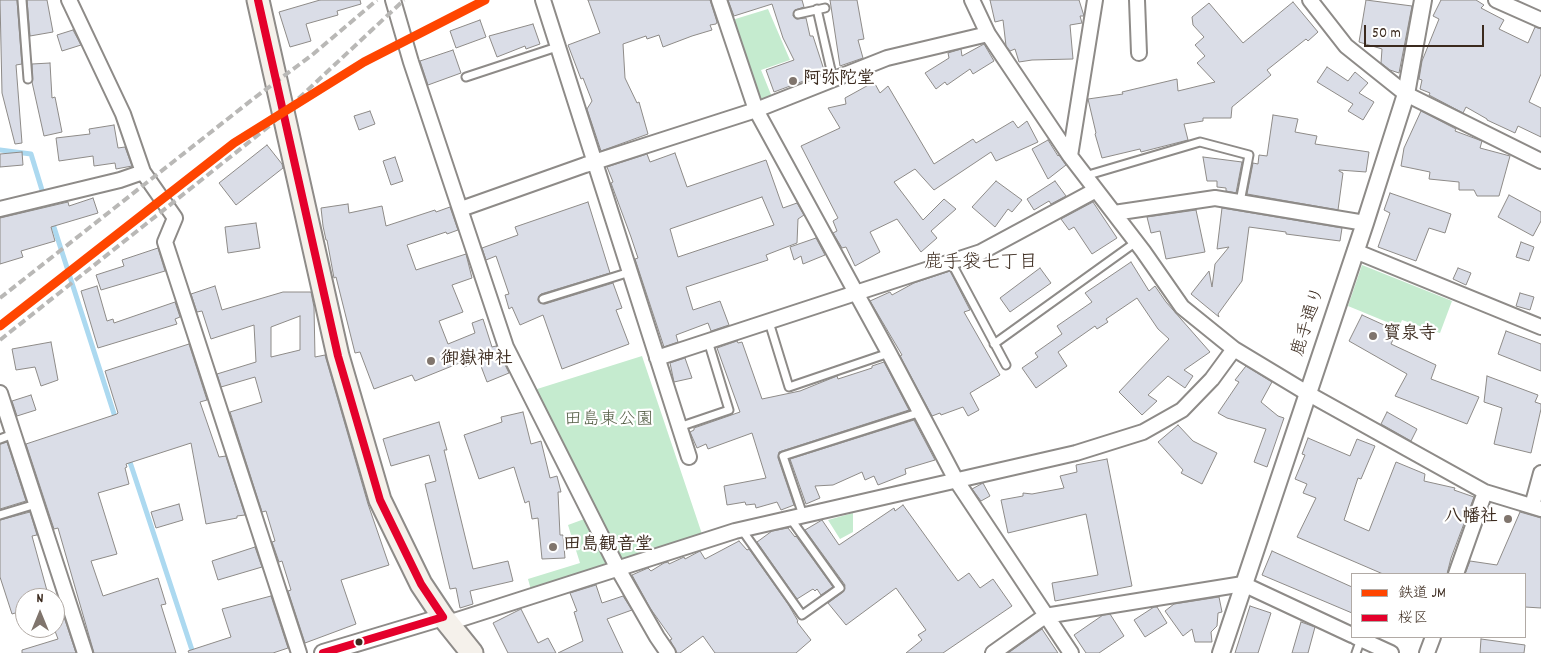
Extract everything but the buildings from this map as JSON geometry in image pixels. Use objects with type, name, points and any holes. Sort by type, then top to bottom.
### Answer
[{"type":"main road","points":[[258,0],[338,356],[380,500],[421,584],[445,620],[472,653]]},
{"type":"street","points":[[70,0],[123,114],[143,172],[175,218],[166,242],[299,653]]},
{"type":"street","points":[[393,0],[411,62],[506,347],[618,569],[668,653]]},
{"type":"street","points":[[543,0],[689,457]]},
{"type":"street","points":[[719,0],[756,110],[956,480],[1071,653]]},
{"type":"street","points":[[972,0],[988,34],[1070,156],[1136,242],[1182,307],[1234,349],[1307,393],[1485,492],[1537,507],[1541,473]]},
{"type":"street","points":[[1070,156],[1095,0]]},
{"type":"street","points":[[1137,0],[1139,53]]},
{"type":"street","points":[[1310,0],[1346,46],[1406,94],[1541,161]]},
{"type":"street","name":"鹿手通り","points":[[1220,653],[1365,223],[1406,94],[1423,0]]},
{"type":"street","points":[[1496,0],[1541,20]]},
{"type":"street","points":[[461,209],[594,162],[756,110],[887,58],[988,34]]},
{"type":"street","points":[[0,209],[120,180],[143,172]]},
{"type":"street","points":[[658,358],[981,252],[1096,190]]},
{"type":"street","points":[[1114,213],[1215,198],[1365,223]]},
{"type":"street","points":[[1355,251],[1541,327]]},
{"type":"street","points":[[323,653],[445,620],[742,530],[1076,452],[1143,432],[1182,410],[1212,379],[1234,349]]},
{"type":"street","points":[[0,393],[6,437],[36,504],[85,653]]},
{"type":"street","points":[[1456,573],[1485,492]]},
{"type":"street","points":[[993,653],[1045,616],[1243,584],[1351,635]]},
{"type":"street","points":[[1358,638],[1391,653]]},
{"type":"street","points":[[1427,653],[1433,638]]},
{"type":"lane","points":[[22,0],[28,80]]},
{"type":"lane","points":[[798,14],[825,8]]},
{"type":"lane","points":[[817,10],[834,80]]},
{"type":"lane","points":[[466,77],[557,47]]},
{"type":"lane","points":[[1084,176],[1200,142],[1249,155],[1240,202]]},
{"type":"lane","points":[[994,344],[1136,242]]},
{"type":"lane","points":[[951,262],[1006,365]]},
{"type":"lane","points":[[542,299],[630,272]]},
{"type":"lane","points":[[769,322],[789,387],[889,353]]},
{"type":"lane","points":[[679,427],[729,410],[708,341]]},
{"type":"lane","points":[[742,530],[802,615],[840,588],[796,516],[783,456],[920,412]]},
{"type":"lane","points":[[0,515],[36,504]]},
{"type":"lane","points":[[1356,638],[1356,653]]},
{"type":"green space","points":[[768,9],[790,60],[761,70],[772,97],[760,100],[732,20]]},
{"type":"green space","points":[[1362,265],[1452,301],[1440,333],[1402,320],[1399,327],[1348,306]]},
{"type":"green space","name":"田島東公園","points":[[642,356],[702,534],[620,565],[534,390]]},
{"type":"green space","points":[[853,513],[853,532],[840,539],[828,520]]},
{"type":"green space","points":[[587,518],[611,565],[531,590],[528,579],[580,563],[568,525]]},
{"type":"waterway","points":[[0,150],[31,154],[49,213]]},
{"type":"waterway","points":[[52,221],[116,420]]},
{"type":"waterway","points":[[128,456],[193,653]]},
{"type":"railway","points":[[0,298],[253,99],[312,55],[377,0]]},
{"type":"railway","points":[[0,340],[268,127],[404,0]]},
{"type":"rail line","name":"JM","points":[[0,326],[234,143],[364,62],[485,0]]},
{"type":"transit line","name":"桜区","points":[[258,0],[338,356],[380,500],[421,584],[443,617]]},
{"type":"transit line","name":"桜区","points":[[323,653],[443,617]]},
{"type":"place","name":"阿弥陀堂","points":[[793,81]]},
{"type":"place","name":"寳泉寺","points":[[1373,336]]},
{"type":"place","name":"御嶽神社","points":[[431,361]]},
{"type":"place","name":"八幡社","points":[[1508,519]]},
{"type":"place","name":"田島観音堂","points":[[553,547]]},
{"type":"district","name":"鹿手袋七丁目","points":[[981,264]]}]
